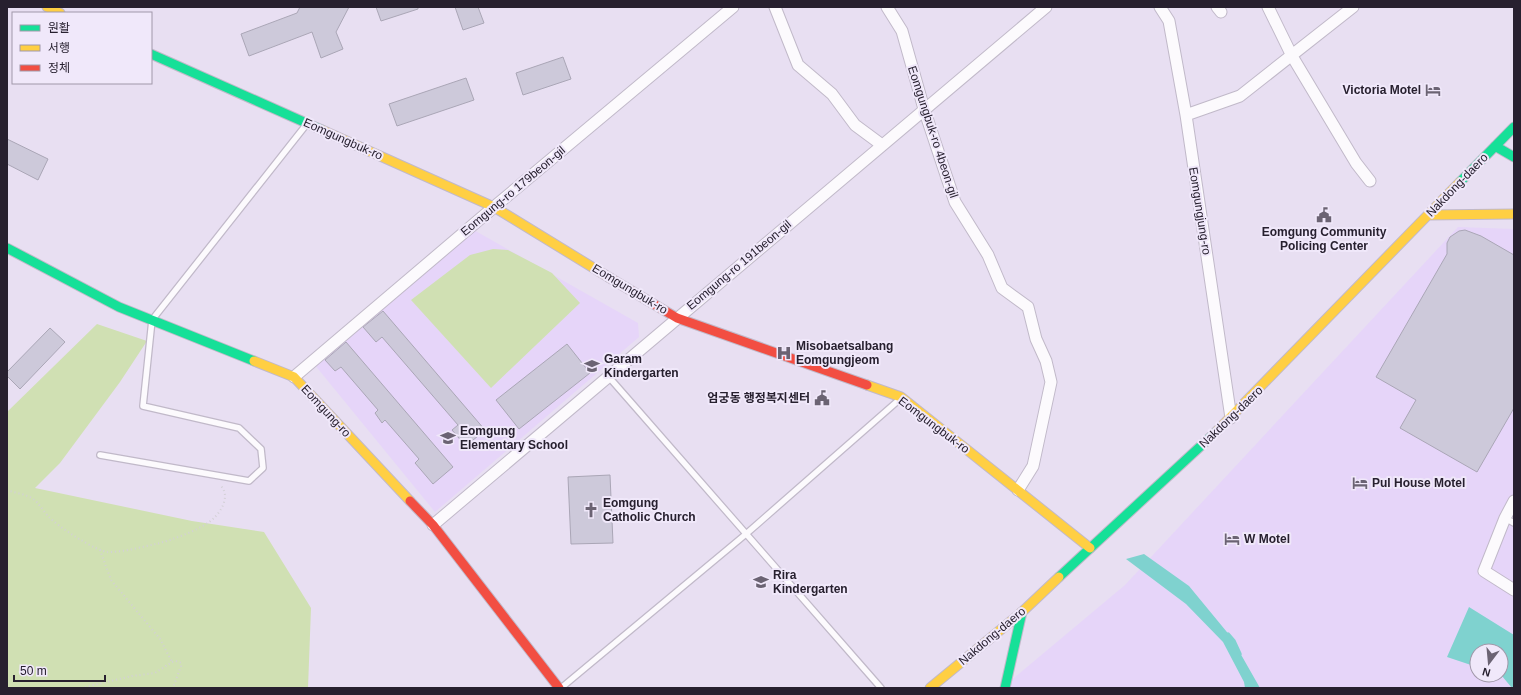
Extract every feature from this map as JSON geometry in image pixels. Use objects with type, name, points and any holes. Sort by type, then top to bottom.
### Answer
[{"type":"street","points":[[47,7],[58,12]]},
{"type":"street","name":"Eomgung-ro 179beon-gil","points":[[294,377],[733,7]]},
{"type":"street","points":[[775,7],[798,65],[832,94],[855,125],[882,145]]},
{"type":"street","name":"Eomgungbuk-ro 4beon-gil","points":[[887,7],[902,31],[924,109],[955,202],[988,255],[1002,288],[1028,307],[1036,339],[1046,361],[1052,382],[1033,466],[1018,490]]},
{"type":"street","name":"Eomgung-ro 191beon-gil","points":[[433,525],[1046,7]]},
{"type":"street","name":"Eomgungjung-ro","points":[[1160,7],[1169,22],[1186,115],[1231,418]]},
{"type":"street","points":[[1268,7],[1292,56],[1356,163],[1370,181]]},
{"type":"street","points":[[1186,115],[1240,96],[1353,7]]},
{"type":"street","name":"Eomgungbuk-ro","points":[[152,54],[494,207],[677,318],[901,397],[1090,548]]},
{"type":"street","name":"Nakdong-daero","points":[[930,688],[1022,612],[1231,418],[1514,127]]},
{"type":"street","points":[[1495,146],[1514,157]]},
{"type":"street","points":[[1429,215],[1514,214]]},
{"type":"street","name":"Eomgung-ro","points":[[7,248],[119,307],[294,377],[433,525],[560,688]]},
{"type":"street","points":[[1514,502],[1510,520],[1484,571],[1514,590]]},
{"type":"street","points":[[1005,688],[1022,612]]},
{"type":"lane","points":[[100,455],[249,481],[262,468],[261,449],[239,428],[143,406],[152,320],[307,124]]},
{"type":"lane","points":[[608,376],[881,688]]},
{"type":"lane","points":[[560,688],[746,534],[901,397]]},
{"type":"path","points":[[7,490],[31,497],[49,518],[57,524],[100,550],[108,552],[123,551],[166,542],[198,528],[211,520],[223,506],[225,499],[223,488],[219,483]]},
{"type":"path","points":[[100,550],[111,580],[160,639],[172,662]]},
{"type":"path","points":[[81,688],[132,676],[155,673],[172,662],[180,662],[181,666],[173,688]]},
{"type":"shaded area","points":[[1458,227],[1514,229],[1514,688],[1002,688],[1125,585]]},
{"type":"shaded area","name":"Eomgung Elementary School","points":[[472,229],[638,323],[639,337],[435,512],[314,364]]},
{"type":"shaded area","points":[[493,249],[508,250],[552,273],[580,303],[491,388],[411,300],[470,255]]},
{"type":"shaded area","points":[[97,324],[147,341],[120,382],[60,463],[35,488],[192,521],[264,532],[311,608],[308,688],[7,688],[7,412]]},
{"type":"shaded area","points":[[1144,554],[1189,586],[1231,637],[1260,688],[1245,688],[1244,682],[1223,642],[1186,604],[1126,559]]},
{"type":"shaded area","points":[[1469,607],[1514,635],[1514,688],[1512,688],[1508,683],[1509,643],[1469,643],[1469,664],[1447,657]]},
{"type":"building","points":[[300,7],[349,7],[336,32],[343,49],[321,58],[312,32],[249,56],[241,34],[297,13]]},
{"type":"building","points":[[376,7],[418,7],[418,9],[381,21]]},
{"type":"building","points":[[455,7],[478,7],[484,23],[463,30]]},
{"type":"building","points":[[563,57],[571,79],[523,95],[516,73]]},
{"type":"building","points":[[466,78],[474,100],[397,126],[389,104]]},
{"type":"building","points":[[7,139],[48,159],[38,180],[7,164]]},
{"type":"building","points":[[1465,230],[1481,236],[1514,255],[1514,408],[1477,472],[1400,428],[1416,400],[1376,377],[1447,254],[1447,243],[1450,237],[1459,231]]},
{"type":"building","points":[[383,311],[485,430],[472,441],[469,438],[463,443],[452,430],[458,425],[382,337],[376,342],[363,327]]},
{"type":"building","points":[[50,328],[65,342],[20,389],[7,376],[7,372]]},
{"type":"building","points":[[346,342],[453,467],[433,484],[415,463],[419,459],[385,420],[382,423],[375,413],[378,410],[341,367],[335,371],[325,360]]},
{"type":"building","points":[[567,344],[590,373],[519,429],[496,400]]},
{"type":"building","name":"Eomgung Catholic Church","points":[[610,475],[613,543],[571,544],[568,477]]},
{"type":"waterway","points":[[1228,634],[1234,641],[1240,654]]},
{"type":"traffic: fast","points":[[152,54],[322,130]]},
{"type":"traffic: fast","points":[[1460,182],[1514,127]]},
{"type":"traffic: fast","points":[[1495,146],[1514,157]]},
{"type":"traffic: fast","points":[[7,248],[119,307],[254,361]]},
{"type":"traffic: fast","points":[[1059,577],[1217,431]]},
{"type":"traffic: fast","points":[[1005,688],[1022,612]]},
{"type":"traffic: slow","points":[[47,7],[58,12]]},
{"type":"traffic: slow","points":[[322,130],[494,207],[610,278]]},
{"type":"traffic: slow","points":[[1217,431],[1460,182]]},
{"type":"traffic: slow","points":[[1429,215],[1514,214]]},
{"type":"traffic: slow","points":[[254,361],[294,377],[410,501]]},
{"type":"traffic: slow","points":[[867,385],[901,397],[1090,548]]},
{"type":"traffic: slow","points":[[930,688],[1022,612],[1059,577]]},
{"type":"traffic: jam","points":[[610,278],[677,318],[867,385]]},
{"type":"traffic: jam","points":[[410,501],[433,525],[559,688]]},
{"type":"place","name":"Victoria Motel","points":[[1433,90]]},
{"type":"place","name":"Eomgung Community Policing Center","points":[[1324,215]]},
{"type":"place","name":"Misobaetsalbang Eomgungjeom","points":[[784,353]]},
{"type":"place","name":"Garam Kindergarten","points":[[592,366]]},
{"type":"place","name":"엄궁동 행정복지센터","points":[[822,398]]},
{"type":"place","name":"Eomgung Elementary School","points":[[448,438]]},
{"type":"place","name":"Pul House Motel","points":[[1360,483]]},
{"type":"place","name":"Eomgung Catholic Church","points":[[591,510]]},
{"type":"place","name":"W Motel","points":[[1232,539]]},
{"type":"place","name":"Rira Kindergarten","points":[[761,582]]}]
